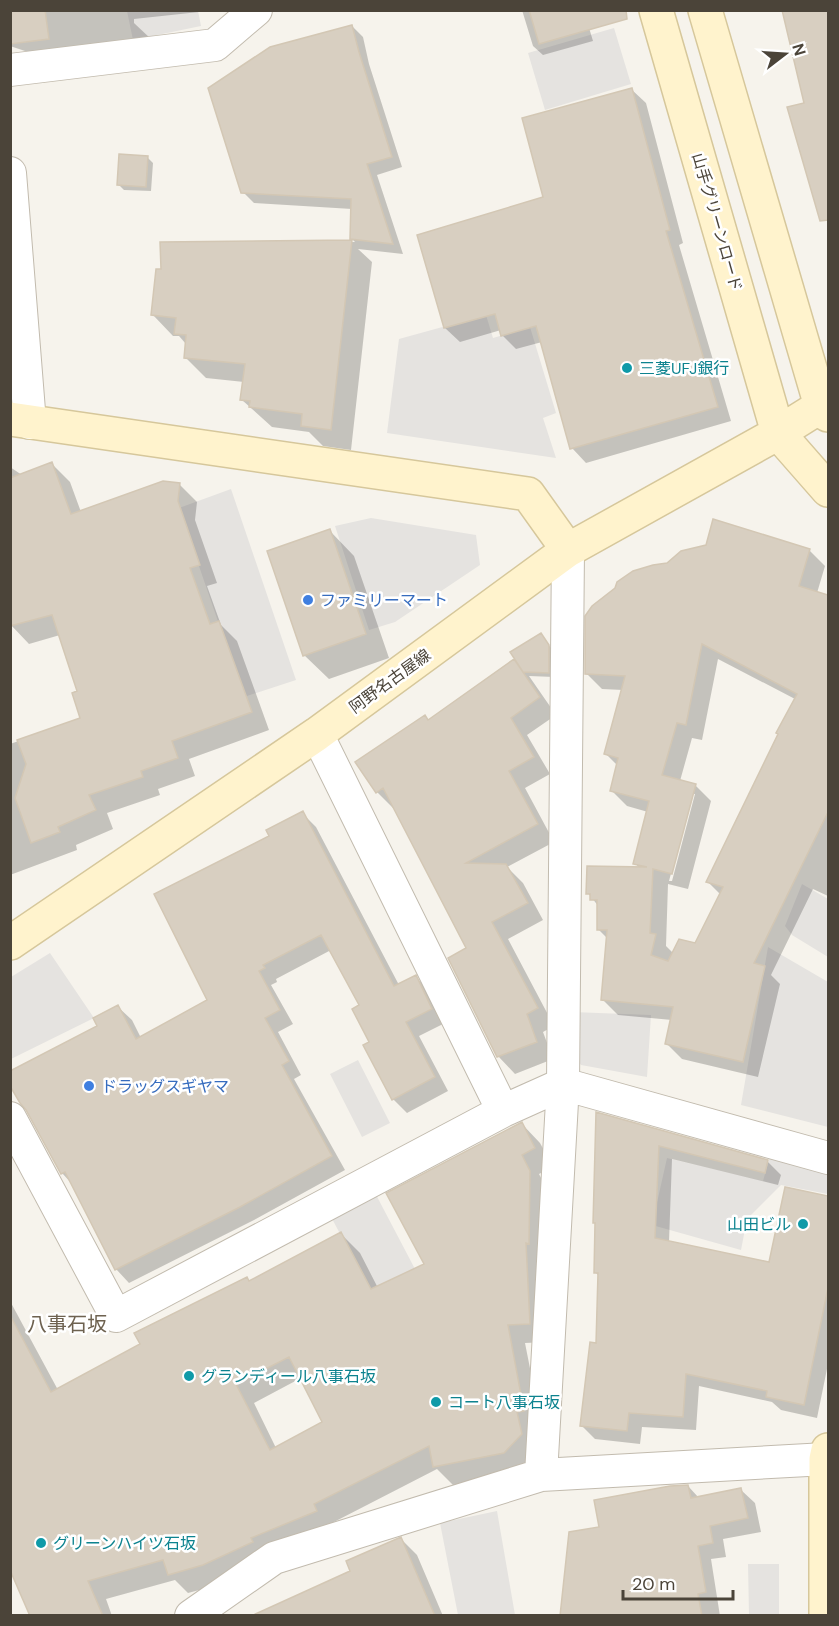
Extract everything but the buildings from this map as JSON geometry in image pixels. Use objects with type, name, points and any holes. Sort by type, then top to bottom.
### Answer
[{"type":"street","points":[[10,70],[215,45],[256,10]]},
{"type":"street","name":"山手グリーンロード","points":[[656,10],[778,432]]},
{"type":"street","points":[[705,10],[825,410]]},
{"type":"street","points":[[10,173],[20,421],[528,494],[568,550],[563,1084],[540,1475]]},
{"type":"street","name":"阿野名古屋線","points":[[10,943],[317,734],[568,550],[778,432],[825,410]]},
{"type":"street","points":[[778,432],[828,490]]},
{"type":"street","points":[[317,734],[503,1112]]},
{"type":"street","points":[[10,1118],[116,1316],[503,1112],[563,1084],[828,1158]]},
{"type":"street","points":[[191,1616],[274,1558],[540,1475],[827,1454],[826,1616]]},
{"type":"shaded area","points":[[127,11],[198,11],[201,26],[133,40]]},
{"type":"shaded area","points":[[614,28],[631,84],[545,110],[528,53]]},
{"type":"shaded area","points":[[486,315],[493,338],[530,327],[556,413],[543,418],[556,458],[387,433],[399,339]]},
{"type":"shaded area","points":[[231,489],[296,680],[244,697],[179,508]]},
{"type":"shaded area","points":[[371,518],[476,535],[480,565],[395,622],[369,630],[335,526]]},
{"type":"shaded area","points":[[802,884],[828,899],[828,957],[792,935],[785,926]]},
{"type":"shaded area","points":[[768,947],[828,982],[828,1127],[741,1105]]},
{"type":"shaded area","points":[[50,953],[94,1018],[11,1059],[11,977]]},
{"type":"shaded area","points":[[572,1012],[651,1015],[647,1077],[581,1065],[573,1055]]},
{"type":"shaded area","points":[[358,1060],[390,1123],[362,1137],[330,1074]]},
{"type":"shaded area","points":[[772,1149],[828,1165],[828,1194],[781,1185],[747,1219],[741,1250],[652,1225],[667,1158],[763,1181]]},
{"type":"shaded area","points":[[373,1189],[426,1290],[382,1313],[329,1213]]},
{"type":"shaded area","points":[[497,1511],[515,1615],[458,1615],[440,1523]]},
{"type":"shaded area","points":[[748,1564],[779,1564],[779,1615],[749,1615]]},
{"type":"place","name":"三菱UFJ銀行","points":[[627,368]]},
{"type":"place","name":"ファミリーマート","points":[[308,600]]},
{"type":"place","name":"ドラッグスギヤマ","points":[[89,1086]]},
{"type":"place","name":"山田ビル","points":[[803,1224]]},
{"type":"place","name":"グランディール八事石坂","points":[[189,1376]]},
{"type":"place","name":"コート八事石坂","points":[[436,1402]]},
{"type":"place","name":"グリーンハイツ石坂","points":[[41,1543]]},
{"type":"district","name":"八事石坂","points":[[67,1324]]}]
